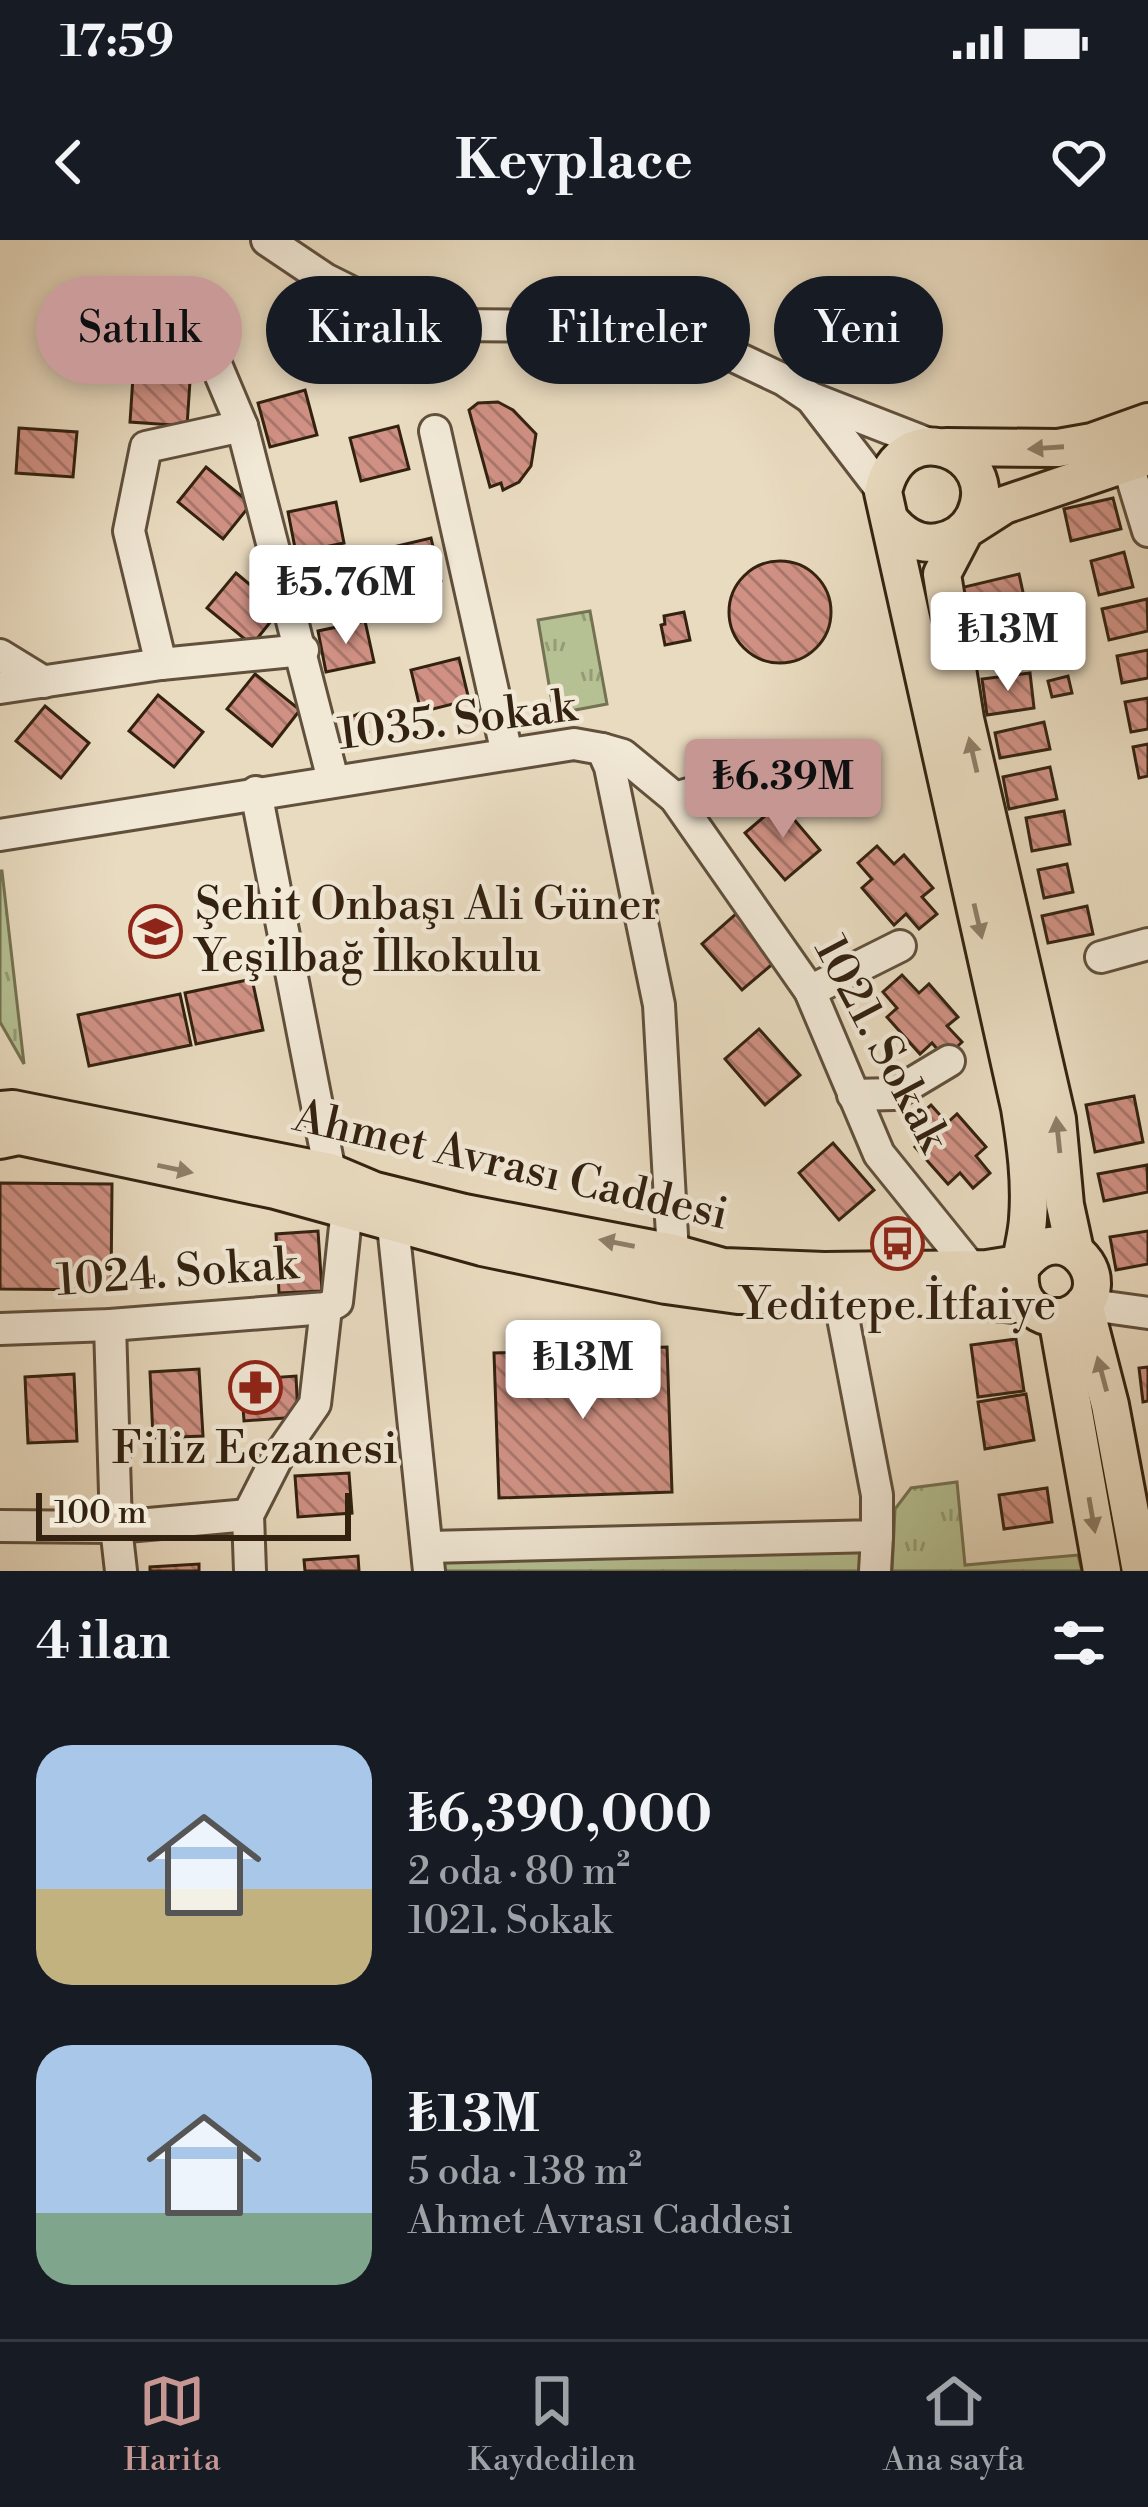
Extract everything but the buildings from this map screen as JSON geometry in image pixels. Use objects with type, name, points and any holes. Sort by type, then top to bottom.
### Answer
[{"type":"main road","points":[[1141,1571],[1110,1405],[1056,1309],[1020,1285],[1028,1153],[886,506],[895,462],[908,451],[935,445],[1058,448],[1092,442],[1148,422]]},
{"type":"main road","points":[[935,445],[964,458],[978,481],[978,508],[942,574],[947,613],[964,719],[1057,1119],[1065,1205],[1075,1250],[1090,1269],[1090,1293],[1056,1309]]},
{"type":"main road","points":[[886,506],[908,537],[931,543],[955,537],[1004,505],[1138,459]]},
{"type":"main road","name":"Ahmet Avrası Caddesi","points":[[6,1115],[331,1172],[393,1225],[670,1269],[824,1271],[1024,1263]]},
{"type":"main road","name":"Ahmet Avrası Caddesi","points":[[6,1115],[361,1200],[464,1213],[670,1269],[738,1294],[938,1297],[1056,1309]]},
{"type":"main road","points":[[1024,1263],[1042,1248],[1075,1250]]},
{"type":"main road","points":[[1056,1309],[1102,1571]]},
{"type":"street","points":[[267,240],[325,279],[383,308],[450,325],[563,326],[672,339],[727,353],[811,398],[935,445]]},
{"type":"street","points":[[224,384],[242,426],[333,780]]},
{"type":"street","points":[[811,398],[886,506]]},
{"type":"street","points":[[161,664],[129,531],[146,447],[242,426]]},
{"type":"street","points":[[435,431],[507,754]]},
{"type":"street","points":[[1138,459],[1148,532]]},
{"type":"street","points":[[0,688],[161,664],[303,650]]},
{"type":"street","points":[[0,656],[44,682]]},
{"type":"street","name":"1035. Sokak","points":[[0,835],[574,744],[602,749],[610,767],[659,1004],[670,1269]]},
{"type":"street","name":"1021. Sokak","points":[[602,749],[623,755],[675,798],[810,991],[879,1154],[970,1268]]},
{"type":"street","points":[[675,798],[785,766]]},
{"type":"street","points":[[256,792],[331,1172]]},
{"type":"street","points":[[1101,957],[1148,944]]},
{"type":"street","points":[[810,991],[900,946]]},
{"type":"street","points":[[853,1094],[894,1094],[949,1061]]},
{"type":"street","name":"1024. Sokak","points":[[0,1329],[326,1308],[337,1302],[361,1200]]},
{"type":"street","points":[[393,1225],[429,1559],[877,1536]]},
{"type":"street","points":[[839,1297],[877,1495],[875,1571]]},
{"type":"street","points":[[250,1571],[248,1515],[276,1460],[315,1404],[326,1308]]},
{"type":"street","points":[[1056,1309],[1148,1313]]},
{"type":"street","points":[[110,1325],[121,1571]]},
{"type":"street","points":[[0,1526],[116,1526],[248,1515]]},
{"type":"green space","points":[[590,611],[607,704],[554,714],[538,620]]},
{"type":"green space","points":[[2,871],[24,1064],[0,1022]]},
{"type":"green space","points":[[957,1482],[965,1565],[1078,1555],[1082,1571],[892,1571],[895,1509],[911,1488]]},
{"type":"green space","points":[[865,1546],[864,1571],[445,1571],[444,1560]]},
{"type":"place","name":"Şehit Onbaşı Ali Güner Yeşilbağ İlkokulu","points":[[156,931]]},
{"type":"place","name":"Yeditepe İtfaiye","points":[[898,1244]]},
{"type":"place","name":"Filiz Eczanesi","points":[[255,1388]]}]
